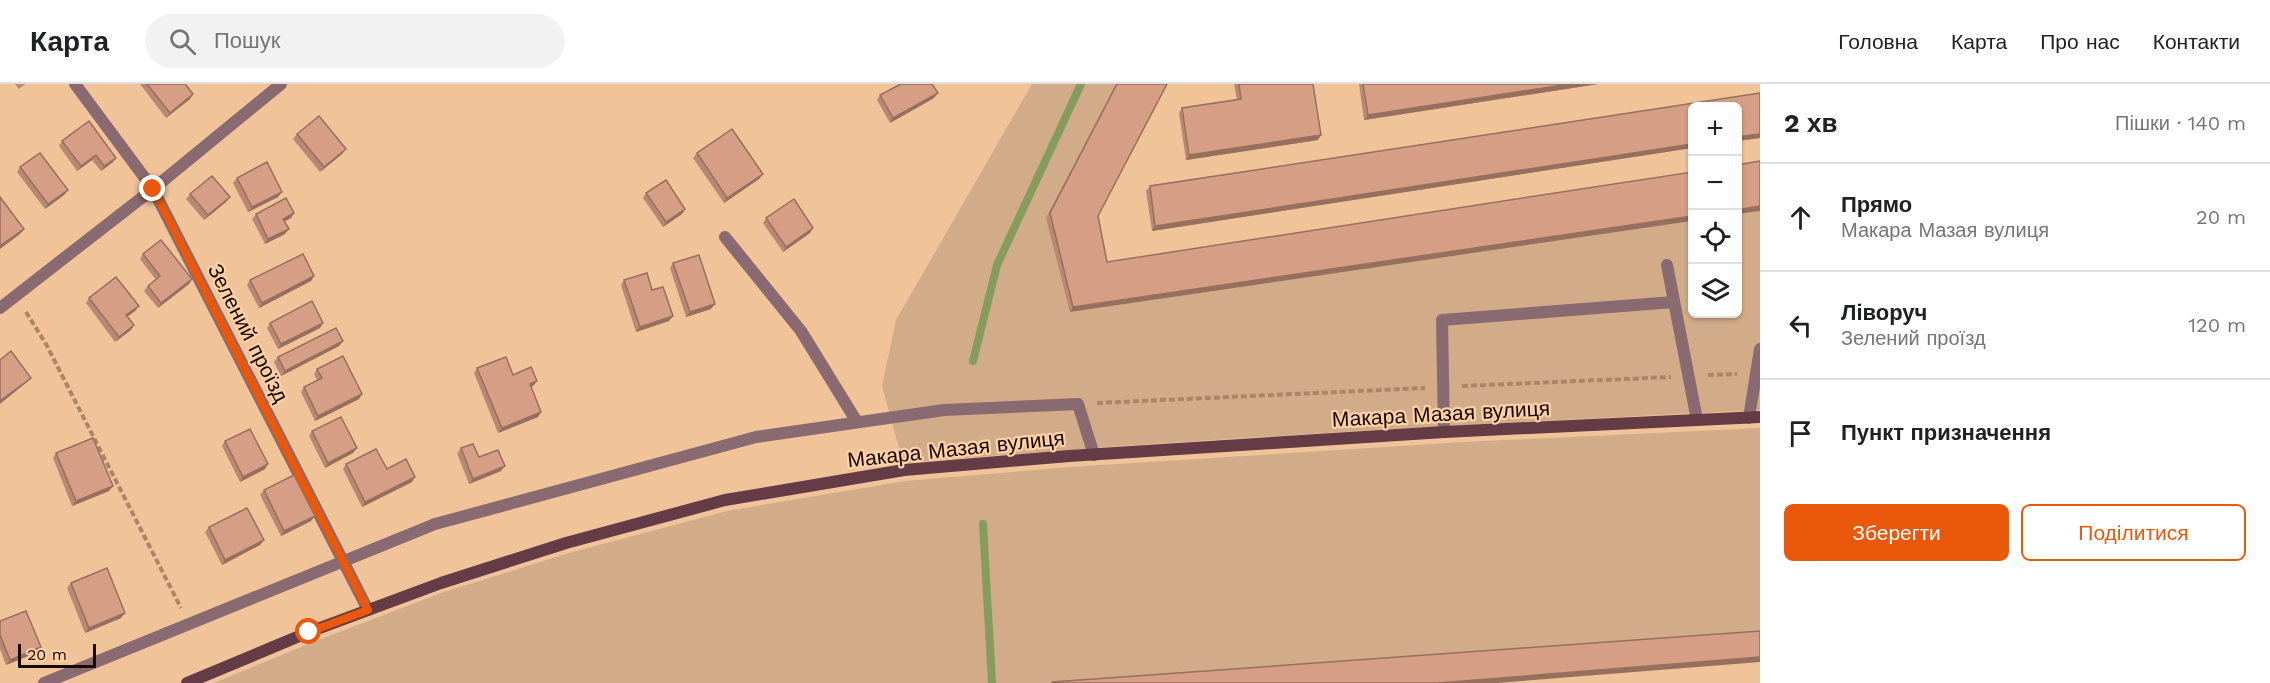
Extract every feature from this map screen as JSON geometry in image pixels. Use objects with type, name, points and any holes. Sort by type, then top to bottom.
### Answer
[{"type":"main road","name":"Макара Мазая вулиця","points":[[187,683],[441,583],[566,543],[725,500],[904,470],[1444,432],[1755,418]]},
{"type":"street","name":"Зелений проїзд","points":[[75,84],[153,189],[368,610]]},
{"type":"street","points":[[0,308],[153,189],[281,84]]},
{"type":"street","points":[[725,237],[801,331],[857,422]]},
{"type":"street","points":[[1667,265],[1696,420]]},
{"type":"street","points":[[1444,432],[1442,320],[1674,302]]},
{"type":"street","points":[[1755,418],[1756,373],[1760,349]]},
{"type":"street","points":[[44,683],[435,524],[756,437],[944,410],[1078,404],[1094,455]]},
{"type":"path","points":[[16,296],[46,344],[189,624]]},
{"type":"path","points":[[1078,404],[1756,373]]},
{"type":"shaded area","points":[[1032,84],[1116,84],[1070,312],[1688,222],[1688,318],[1742,318],[1742,213],[1760,211],[1760,410],[1224,439],[903,463],[882,386],[896,320]]},
{"type":"shaded area","points":[[1760,428],[1760,636],[1105,683],[214,683],[444,592],[569,553],[727,511],[905,481],[1070,467],[1464,442]]},
{"type":"building","points":[[147,84],[185,84],[193,94],[170,113]]},
{"type":"building","points":[[901,84],[932,84],[938,93],[893,118],[880,95]]},
{"type":"building","points":[[1117,84],[1167,84],[1098,216],[1107,262],[1688,173],[1688,217],[1073,307],[1050,213]]},
{"type":"building","points":[[1239,84],[1313,84],[1321,135],[1189,155],[1182,108],[1241,99]]},
{"type":"building","points":[[1363,84],[1569,84],[1368,115]]},
{"type":"building","points":[[1760,93],[1760,134],[1742,136],[1742,102],[1701,102]]},
{"type":"building","points":[[1688,104],[1688,145],[1155,226],[1150,186]]},
{"type":"building","points":[[319,116],[346,149],[324,167],[297,134]]},
{"type":"building","points":[[89,121],[116,158],[104,166],[96,155],[81,166],[62,141]]},
{"type":"building","points":[[732,129],[763,174],[727,198],[697,153]]},
{"type":"building","points":[[40,153],[68,190],[48,204],[20,167]]},
{"type":"building","points":[[1760,161],[1760,206],[1742,209],[1742,164]]},
{"type":"building","points":[[267,162],[282,192],[252,207],[237,178]]},
{"type":"building","points":[[212,176],[230,197],[208,215],[190,194]]},
{"type":"building","points":[[666,180],[685,209],[666,222],[646,193]]},
{"type":"building","points":[[0,197],[24,229],[0,246]]},
{"type":"building","points":[[286,198],[294,213],[283,219],[289,229],[268,239],[256,214]]},
{"type":"building","points":[[794,199],[813,228],[786,247],[766,218]]},
{"type":"building","points":[[161,240],[192,279],[161,303],[148,286],[160,276],[143,254]]},
{"type":"building","points":[[303,254],[314,276],[262,303],[250,280]]},
{"type":"building","points":[[699,255],[715,304],[690,312],[673,263]]},
{"type":"building","points":[[647,273],[652,290],[663,287],[673,316],[640,327],[624,280]]},
{"type":"building","points":[[116,277],[139,306],[126,315],[134,325],[119,337],[89,298]]},
{"type":"building","points":[[312,301],[323,323],[281,344],[270,323]]},
{"type":"building","points":[[336,328],[343,341],[285,371],[278,357]]},
{"type":"building","points":[[11,351],[31,378],[0,401],[0,360]]},
{"type":"building","points":[[343,356],[362,394],[318,416],[304,387],[322,378],[317,369]]},
{"type":"building","points":[[506,357],[513,375],[531,367],[537,381],[530,384],[541,412],[502,428],[477,368]]},
{"type":"building","points":[[341,417],[357,448],[328,463],[312,431]]},
{"type":"building","points":[[250,429],[268,464],[243,477],[225,441]]},
{"type":"building","points":[[93,438],[113,486],[76,501],[56,453]]},
{"type":"building","points":[[473,444],[479,457],[498,450],[505,466],[473,479],[461,448]]},
{"type":"building","points":[[376,449],[387,469],[406,459],[415,477],[365,502],[346,464]]},
{"type":"building","points":[[294,475],[315,516],[284,531],[264,490]]},
{"type":"building","points":[[247,508],[264,540],[225,560],[209,527]]},
{"type":"building","points":[[107,568],[125,613],[89,628],[71,583]]},
{"type":"building","points":[[26,611],[41,647],[10,660],[0,635],[0,621]]},
{"type":"building","points":[[1760,631],[1760,657],[1438,683],[1052,683],[1052,682]]},
{"type":"waterway","points":[[973,361],[997,265],[1081,84]]},
{"type":"waterway","points":[[983,524],[992,683]]},
{"type":"route","points":[[153,189],[368,610],[309,632]]}]
